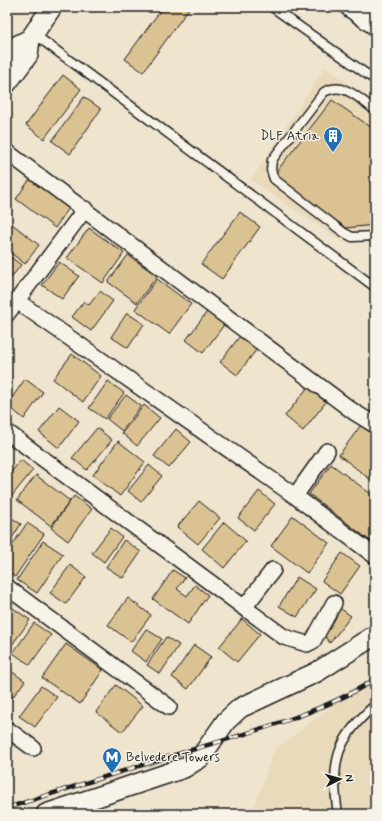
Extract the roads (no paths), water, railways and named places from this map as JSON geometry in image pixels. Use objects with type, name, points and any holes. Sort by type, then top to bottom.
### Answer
[{"type":"street","points":[[7,83],[28,55],[32,37],[52,7]]},
{"type":"street","points":[[350,7],[375,25]]},
{"type":"street","points":[[7,60],[18,45],[32,37]]},
{"type":"street","points":[[7,152],[354,412],[375,425]]},
{"type":"street","points":[[7,314],[85,209]]},
{"type":"street","points":[[17,301],[296,496],[375,556]]},
{"type":"street","points":[[7,432],[284,637],[307,644],[313,641],[334,603]]},
{"type":"street","points":[[296,496],[327,451]]},
{"type":"street","points":[[244,608],[273,570]]},
{"type":"street","points":[[7,587],[169,707]]},
{"type":"street","points":[[46,814],[184,768],[200,758],[226,721],[240,708],[316,672],[375,635]]},
{"type":"street","points":[[7,729],[33,748]]},
{"type":"lane","points":[[272,7],[375,80]]},
{"type":"lane","points":[[32,37],[375,287]]},
{"type":"lane","points":[[375,110],[344,88],[333,87],[324,92],[272,160],[271,170],[274,179],[344,232],[352,237],[375,236]]},
{"type":"lane","points":[[338,814],[334,772],[342,742],[364,714],[375,705]]},
{"type":"railway","points":[[7,808],[289,720],[355,691],[375,679]]},
{"type":"place","name":"DLF Atria","points":[[333,153]]},
{"type":"place","name":"Belvedere Towers","points":[[112,774]]}]
